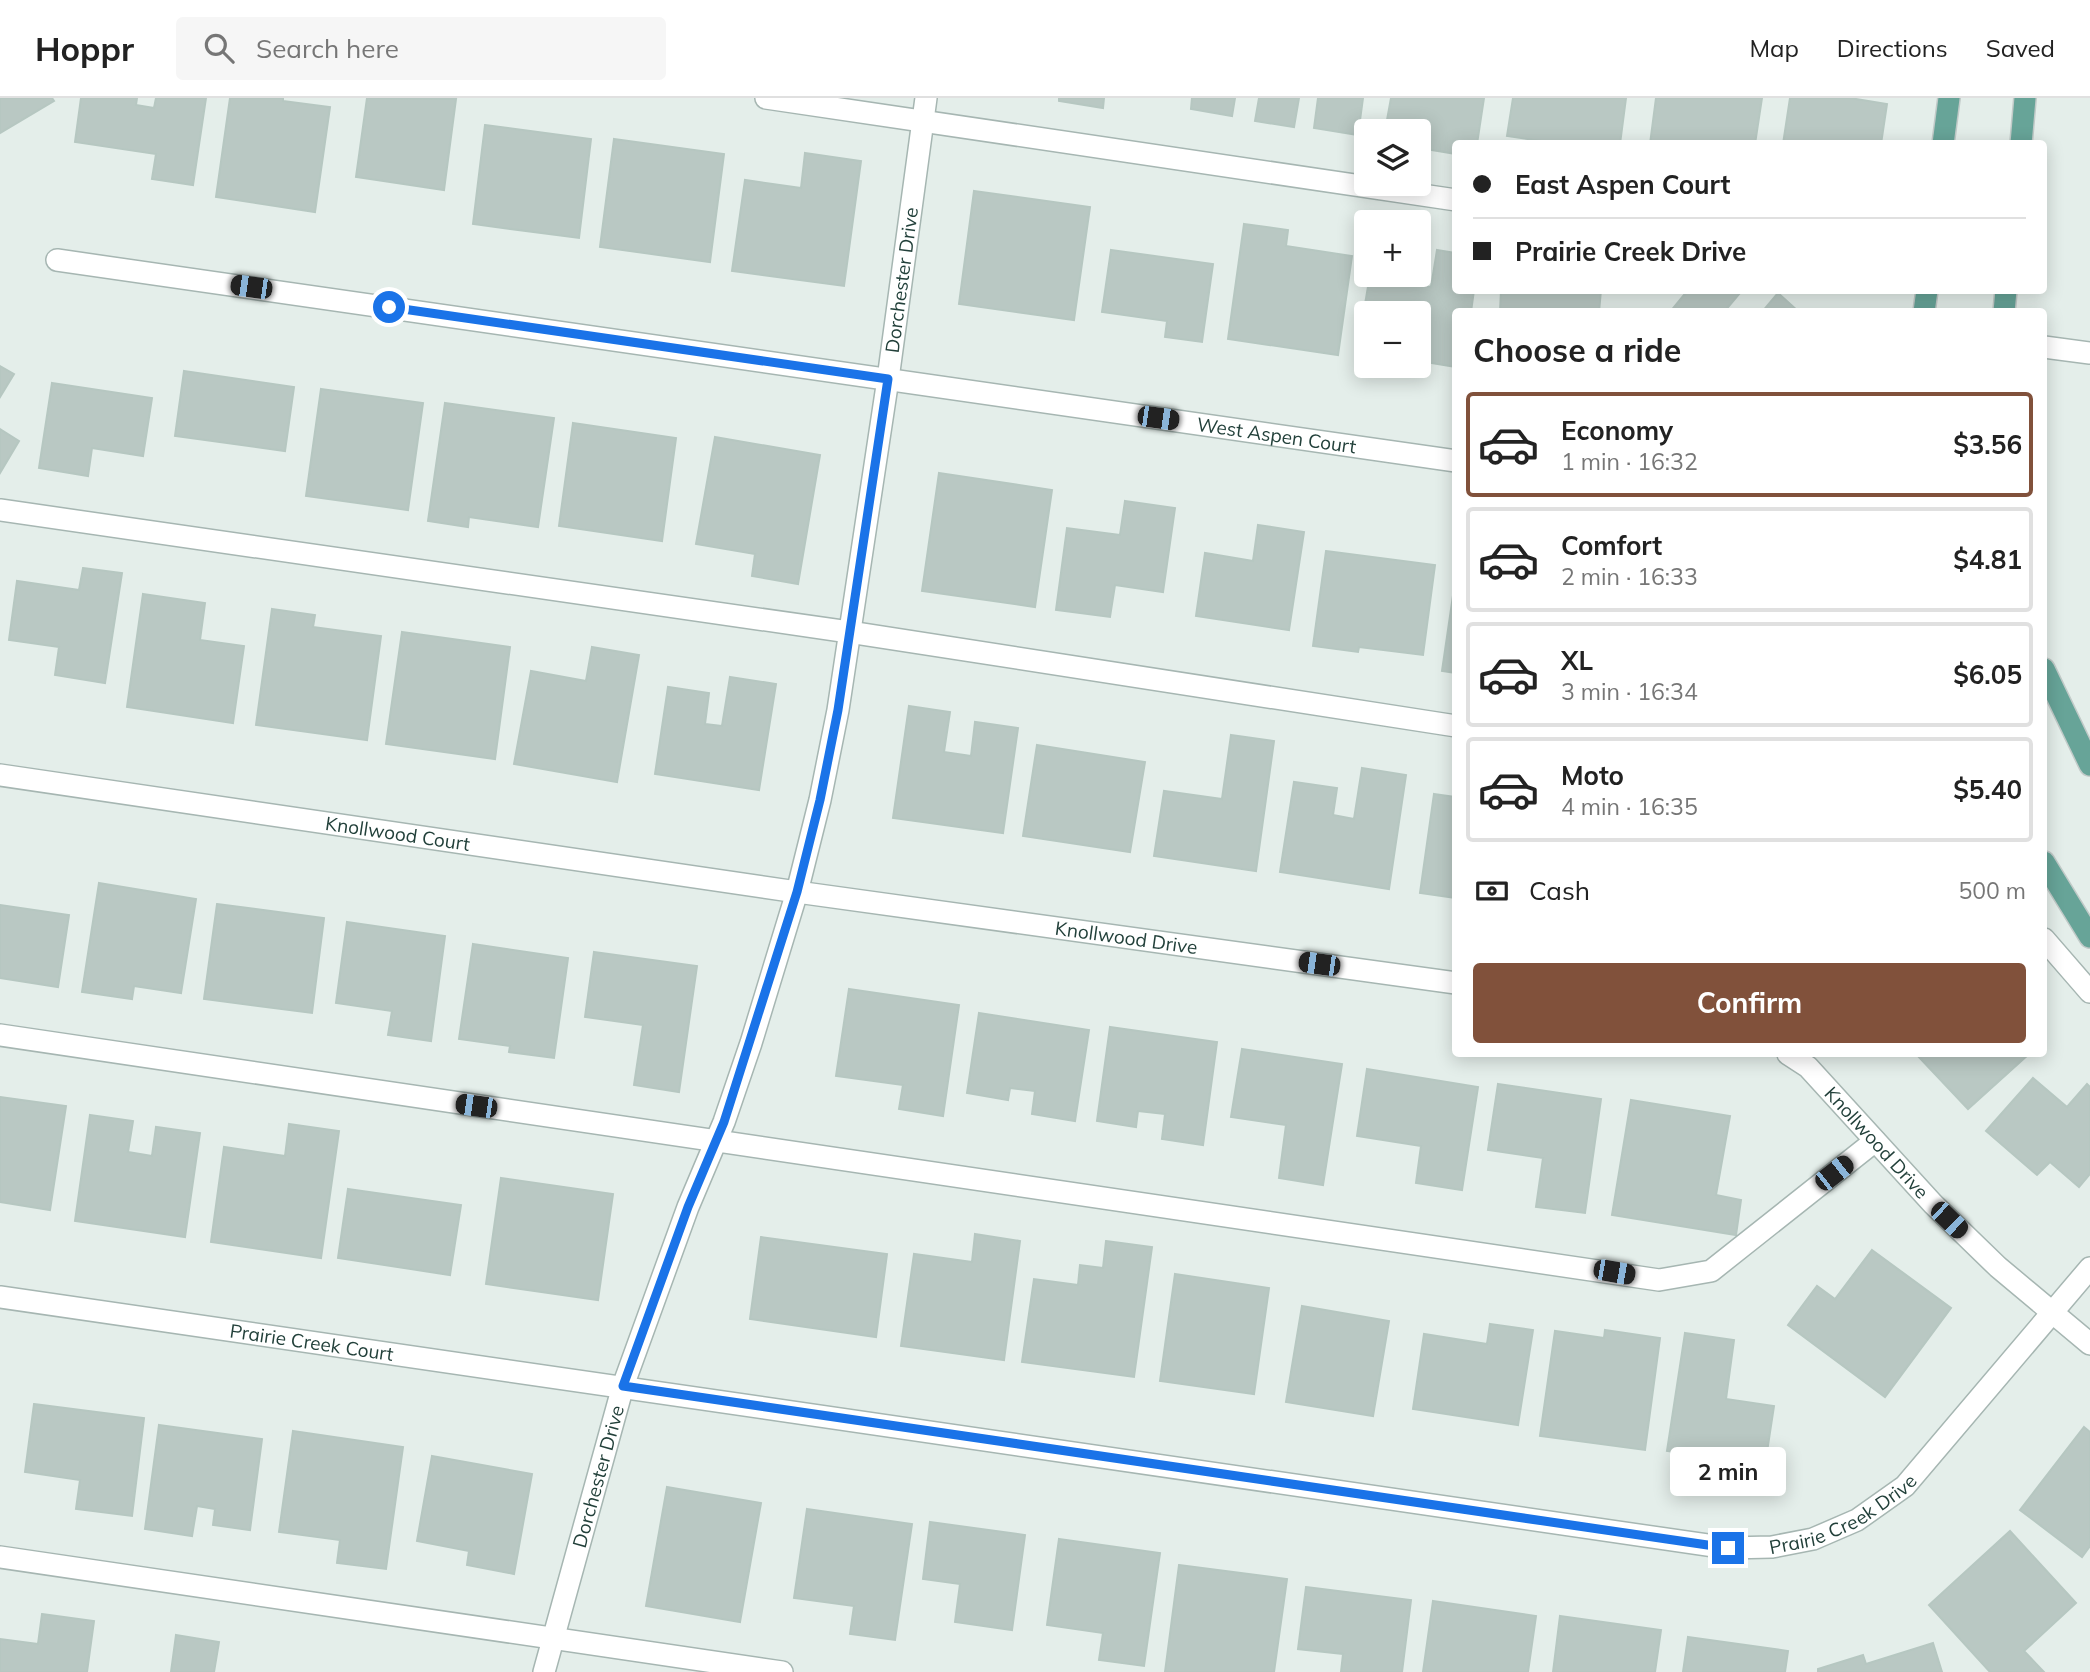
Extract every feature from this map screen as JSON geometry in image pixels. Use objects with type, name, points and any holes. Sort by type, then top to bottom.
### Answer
[{"type":"main road","points":[[1944,140],[1949,98]]},
{"type":"main road","points":[[2021,140],[2025,98]]},
{"type":"main road","points":[[2047,675],[2090,765]]},
{"type":"main road","points":[[2047,867],[2090,937]]},
{"type":"street","points":[[766,98],[1452,199]]},
{"type":"street","name":"Dorchester Drive","points":[[544,1672],[623,1386],[751,1043],[797,892],[820,800],[888,379],[926,98]]},
{"type":"street","name":"West Aspen Court","points":[[57,260],[1452,460]]},
{"type":"street","points":[[2047,347],[2090,354]]},
{"type":"street","points":[[0,510],[849,632],[1452,725]]},
{"type":"street","name":"Knollwood Court","points":[[0,775],[797,892]]},
{"type":"street","name":"Knollwood Drive","points":[[797,892],[1452,982]]},
{"type":"street","points":[[2047,942],[2090,992]]},
{"type":"street","points":[[0,1035],[716,1142],[1555,1262],[1659,1280],[1711,1271],[1875,1141]]},
{"type":"street","name":"Knollwood Drive","points":[[1793,1057],[1808,1067],[1942,1213],[1998,1267],[2090,1344]]},
{"type":"street","name":"Prairie Creek Drive","points":[[623,1386],[1728,1548],[1772,1546],[1813,1539],[1857,1520],[1905,1486],[2090,1268]]},
{"type":"street","name":"Prairie Creek Court","points":[[0,1297],[623,1386]]},
{"type":"street","points":[[0,1557],[782,1672]]},
{"type":"building","points":[[0,98],[52,98],[54,101],[0,133]]},
{"type":"building","points":[[81,98],[137,98],[136,105],[154,108],[156,98],[206,98],[193,185],[152,179],[156,154],[75,142]]},
{"type":"building","points":[[230,98],[283,98],[283,101],[330,107],[315,212],[216,197]]},
{"type":"building","points":[[367,98],[456,99],[444,190],[356,177]]},
{"type":"building","points":[[1059,98],[1104,98],[1103,108],[1059,101]]},
{"type":"building","points":[[1192,98],[1235,98],[1232,116],[1191,109]]},
{"type":"building","points":[[1259,98],[1299,98],[1294,127],[1255,121]]},
{"type":"building","points":[[1318,98],[1363,98],[1360,119],[1354,119],[1354,134],[1314,128]]},
{"type":"building","points":[[1391,98],[1484,98],[1478,140],[1452,140],[1452,153],[1431,150],[1431,119],[1387,119]]},
{"type":"building","points":[[1513,98],[1626,98],[1621,140],[1534,140],[1507,136]]},
{"type":"building","points":[[1656,98],[1762,98],[1756,140],[1651,140]]},
{"type":"building","points":[[1790,98],[1850,98],[1887,104],[1882,140],[1784,140]]},
{"type":"building","points":[[485,125],[591,139],[579,238],[473,224]]},
{"type":"building","points":[[614,139],[724,154],[710,262],[600,247]]},
{"type":"building","points":[[805,153],[861,161],[844,286],[732,271],[745,180],[801,188]]},
{"type":"building","points":[[974,191],[1090,207],[1074,320],[959,304]]},
{"type":"building","points":[[1244,224],[1288,230],[1286,246],[1352,256],[1338,355],[1228,339]]},
{"type":"building","points":[[1111,250],[1213,264],[1202,342],[1165,337],[1167,321],[1102,312]]},
{"type":"building","points":[[1437,250],[1452,252],[1452,294],[1473,294],[1472,308],[1452,308],[1452,366],[1431,363],[1431,301],[1366,301],[1368,287],[1431,287]]},
{"type":"building","points":[[1501,294],[1601,294],[1599,308],[1500,308]]},
{"type":"building","points":[[1685,294],[1739,294],[1727,308],[1673,308]]},
{"type":"building","points":[[1779,294],[1795,308],[1765,308]]},
{"type":"building","points":[[0,366],[14,374],[0,397]]},
{"type":"building","points":[[184,371],[294,387],[285,451],[175,436]]},
{"type":"building","points":[[52,383],[152,398],[143,456],[92,448],[88,476],[39,468]]},
{"type":"building","points":[[321,389],[423,403],[408,510],[306,496]]},
{"type":"building","points":[[445,403],[554,418],[538,527],[469,517],[468,527],[428,521]]},
{"type":"building","points":[[573,423],[676,438],[662,541],[559,526]]},
{"type":"building","points":[[0,429],[19,441],[0,473]]},
{"type":"building","points":[[715,437],[820,455],[798,584],[752,576],[755,554],[696,544]]},
{"type":"building","points":[[939,473],[1052,490],[1035,607],[922,591]]},
{"type":"building","points":[[1125,501],[1175,508],[1163,592],[1115,585],[1110,617],[1056,610],[1067,528],[1120,535]]},
{"type":"building","points":[[1258,525],[1304,532],[1289,630],[1196,616],[1205,553],[1253,561]]},
{"type":"building","points":[[1326,551],[1435,565],[1423,655],[1359,647],[1358,652],[1313,646]]},
{"type":"building","points":[[83,568],[122,573],[105,683],[55,675],[59,647],[9,640],[17,581],[79,590]]},
{"type":"building","points":[[143,594],[205,603],[200,640],[244,646],[233,723],[127,707]]},
{"type":"building","points":[[1452,602],[1452,672],[1442,671]]},
{"type":"building","points":[[272,609],[315,615],[313,627],[381,636],[367,740],[256,725]]},
{"type":"building","points":[[402,632],[510,647],[495,759],[386,744]]},
{"type":"building","points":[[592,647],[639,655],[617,782],[514,764],[531,671],[586,681]]},
{"type":"building","points":[[730,677],[776,684],[759,790],[655,774],[668,687],[709,693],[705,724],[722,726]]},
{"type":"building","points":[[909,706],[950,712],[944,752],[971,756],[975,722],[1018,728],[1003,833],[893,818]]},
{"type":"building","points":[[1231,735],[1274,741],[1256,871],[1154,856],[1164,791],[1222,799]]},
{"type":"building","points":[[1037,745],[1145,762],[1130,852],[1023,836]]},
{"type":"building","points":[[1362,768],[1406,775],[1389,889],[1280,872],[1294,782],[1337,788],[1333,815],[1354,819]]},
{"type":"building","points":[[1434,794],[1452,796],[1452,897],[1420,893]]},
{"type":"building","points":[[99,883],[196,899],[181,993],[134,986],[132,999],[82,992]]},
{"type":"building","points":[[217,904],[324,918],[312,1013],[204,999]]},
{"type":"building","points":[[0,905],[69,915],[58,987],[0,978]]},
{"type":"building","points":[[347,922],[445,936],[431,1041],[388,1035],[392,1011],[336,1003]]},
{"type":"building","points":[[473,944],[568,958],[554,1058],[509,1052],[510,1046],[459,1039]]},
{"type":"building","points":[[594,952],[697,966],[679,1092],[634,1085],[643,1025],[585,1017]]},
{"type":"building","points":[[849,989],[959,1005],[943,1116],[899,1109],[903,1085],[836,1076]]},
{"type":"building","points":[[979,1013],[1089,1030],[1075,1121],[1032,1114],[1035,1091],[1010,1088],[1008,1100],[967,1093]]},
{"type":"building","points":[[1110,1027],[1217,1042],[1203,1145],[1162,1139],[1165,1114],[1138,1111],[1136,1127],[1097,1121]]},
{"type":"building","points":[[1242,1049],[1342,1064],[1323,1185],[1279,1178],[1286,1125],[1231,1117]]},
{"type":"building","points":[[1919,1057],[2026,1057],[1968,1109]]},
{"type":"building","points":[[1367,1069],[1478,1087],[1462,1190],[1416,1183],[1421,1146],[1357,1136]]},
{"type":"building","points":[[2033,1078],[2067,1107],[2087,1084],[2090,1087],[2090,1174],[2079,1187],[2050,1162],[2037,1175],[1986,1131]]},
{"type":"building","points":[[1498,1084],[1601,1099],[1585,1213],[1536,1207],[1543,1158],[1488,1150]]},
{"type":"building","points":[[0,1097],[66,1106],[50,1210],[0,1202]]},
{"type":"building","points":[[1631,1100],[1730,1116],[1716,1195],[1741,1200],[1736,1235],[1612,1215]]},
{"type":"building","points":[[90,1115],[133,1121],[128,1152],[152,1156],[156,1127],[200,1133],[185,1237],[75,1221]]},
{"type":"building","points":[[289,1124],[339,1131],[321,1258],[211,1242],[224,1147],[285,1156]]},
{"type":"building","points":[[501,1178],[613,1194],[598,1300],[486,1284]]},
{"type":"building","points":[[348,1189],[461,1205],[450,1275],[338,1258]]},
{"type":"building","points":[[975,1234],[1020,1241],[1004,1360],[901,1346],[914,1254],[972,1262]]},
{"type":"building","points":[[761,1237],[887,1254],[876,1337],[750,1319]]},
{"type":"building","points":[[1106,1241],[1152,1247],[1134,1377],[1022,1362],[1034,1279],[1078,1285],[1080,1265],[1103,1268]]},
{"type":"building","points":[[1872,1250],[1951,1308],[1885,1397],[1788,1325],[1817,1286],[1835,1299]]},
{"type":"building","points":[[1175,1274],[1269,1288],[1254,1394],[1160,1381]]},
{"type":"building","points":[[1302,1306],[1389,1321],[1373,1416],[1286,1402]]},
{"type":"building","points":[[1490,1324],[1533,1330],[1518,1425],[1413,1409],[1424,1334],[1487,1344]]},
{"type":"building","points":[[1605,1330],[1660,1338],[1645,1450],[1540,1436],[1555,1331],[1604,1338]]},
{"type":"building","points":[[1685,1333],[1734,1340],[1726,1399],[1774,1406],[1765,1465],[1667,1451]]},
{"type":"building","points":[[34,1404],[144,1418],[132,1516],[76,1509],[80,1480],[25,1472]]},
{"type":"building","points":[[159,1425],[262,1439],[250,1530],[213,1525],[215,1509],[197,1506],[192,1536],[145,1529]]},
{"type":"building","points":[[2084,1427],[2090,1432],[2090,1546],[2082,1557],[2020,1510]]},
{"type":"building","points":[[293,1431],[403,1447],[386,1569],[337,1563],[340,1540],[279,1532]]},
{"type":"building","points":[[432,1456],[532,1474],[514,1574],[467,1565],[469,1551],[417,1541]]},
{"type":"building","points":[[667,1487],[761,1503],[740,1622],[646,1606]]},
{"type":"building","points":[[807,1509],[912,1524],[895,1640],[850,1634],[854,1606],[794,1598]]},
{"type":"building","points":[[930,1522],[1025,1535],[1012,1630],[955,1622],[960,1584],[923,1579]]},
{"type":"building","points":[[2010,1531],[2076,1603],[2024,1651],[2044,1672],[1990,1672],[1929,1605]]},
{"type":"building","points":[[1059,1539],[1160,1553],[1144,1666],[1099,1660],[1103,1633],[1047,1625]]},
{"type":"building","points":[[1179,1565],[1287,1579],[1274,1672],[1165,1672]]},
{"type":"building","points":[[1306,1587],[1411,1600],[1402,1672],[1341,1672],[1343,1654],[1298,1649]]},
{"type":"building","points":[[1433,1601],[1536,1616],[1528,1672],[1423,1672]]},
{"type":"building","points":[[42,1614],[94,1621],[87,1672],[0,1672],[0,1639],[38,1644]]},
{"type":"building","points":[[1560,1616],[1661,1630],[1655,1672],[1553,1672]]},
{"type":"building","points":[[176,1635],[219,1642],[214,1672],[171,1672]]},
{"type":"building","points":[[1688,1637],[1788,1651],[1785,1672],[1683,1672]]},
{"type":"building","points":[[1933,1643],[1942,1672],[1818,1672],[1818,1669],[1863,1655],[1866,1664]]},
{"type":"route","points":[[389,307],[888,379],[838,710],[820,800],[797,892],[724,1122],[688,1207],[623,1386],[1728,1548]]}]
